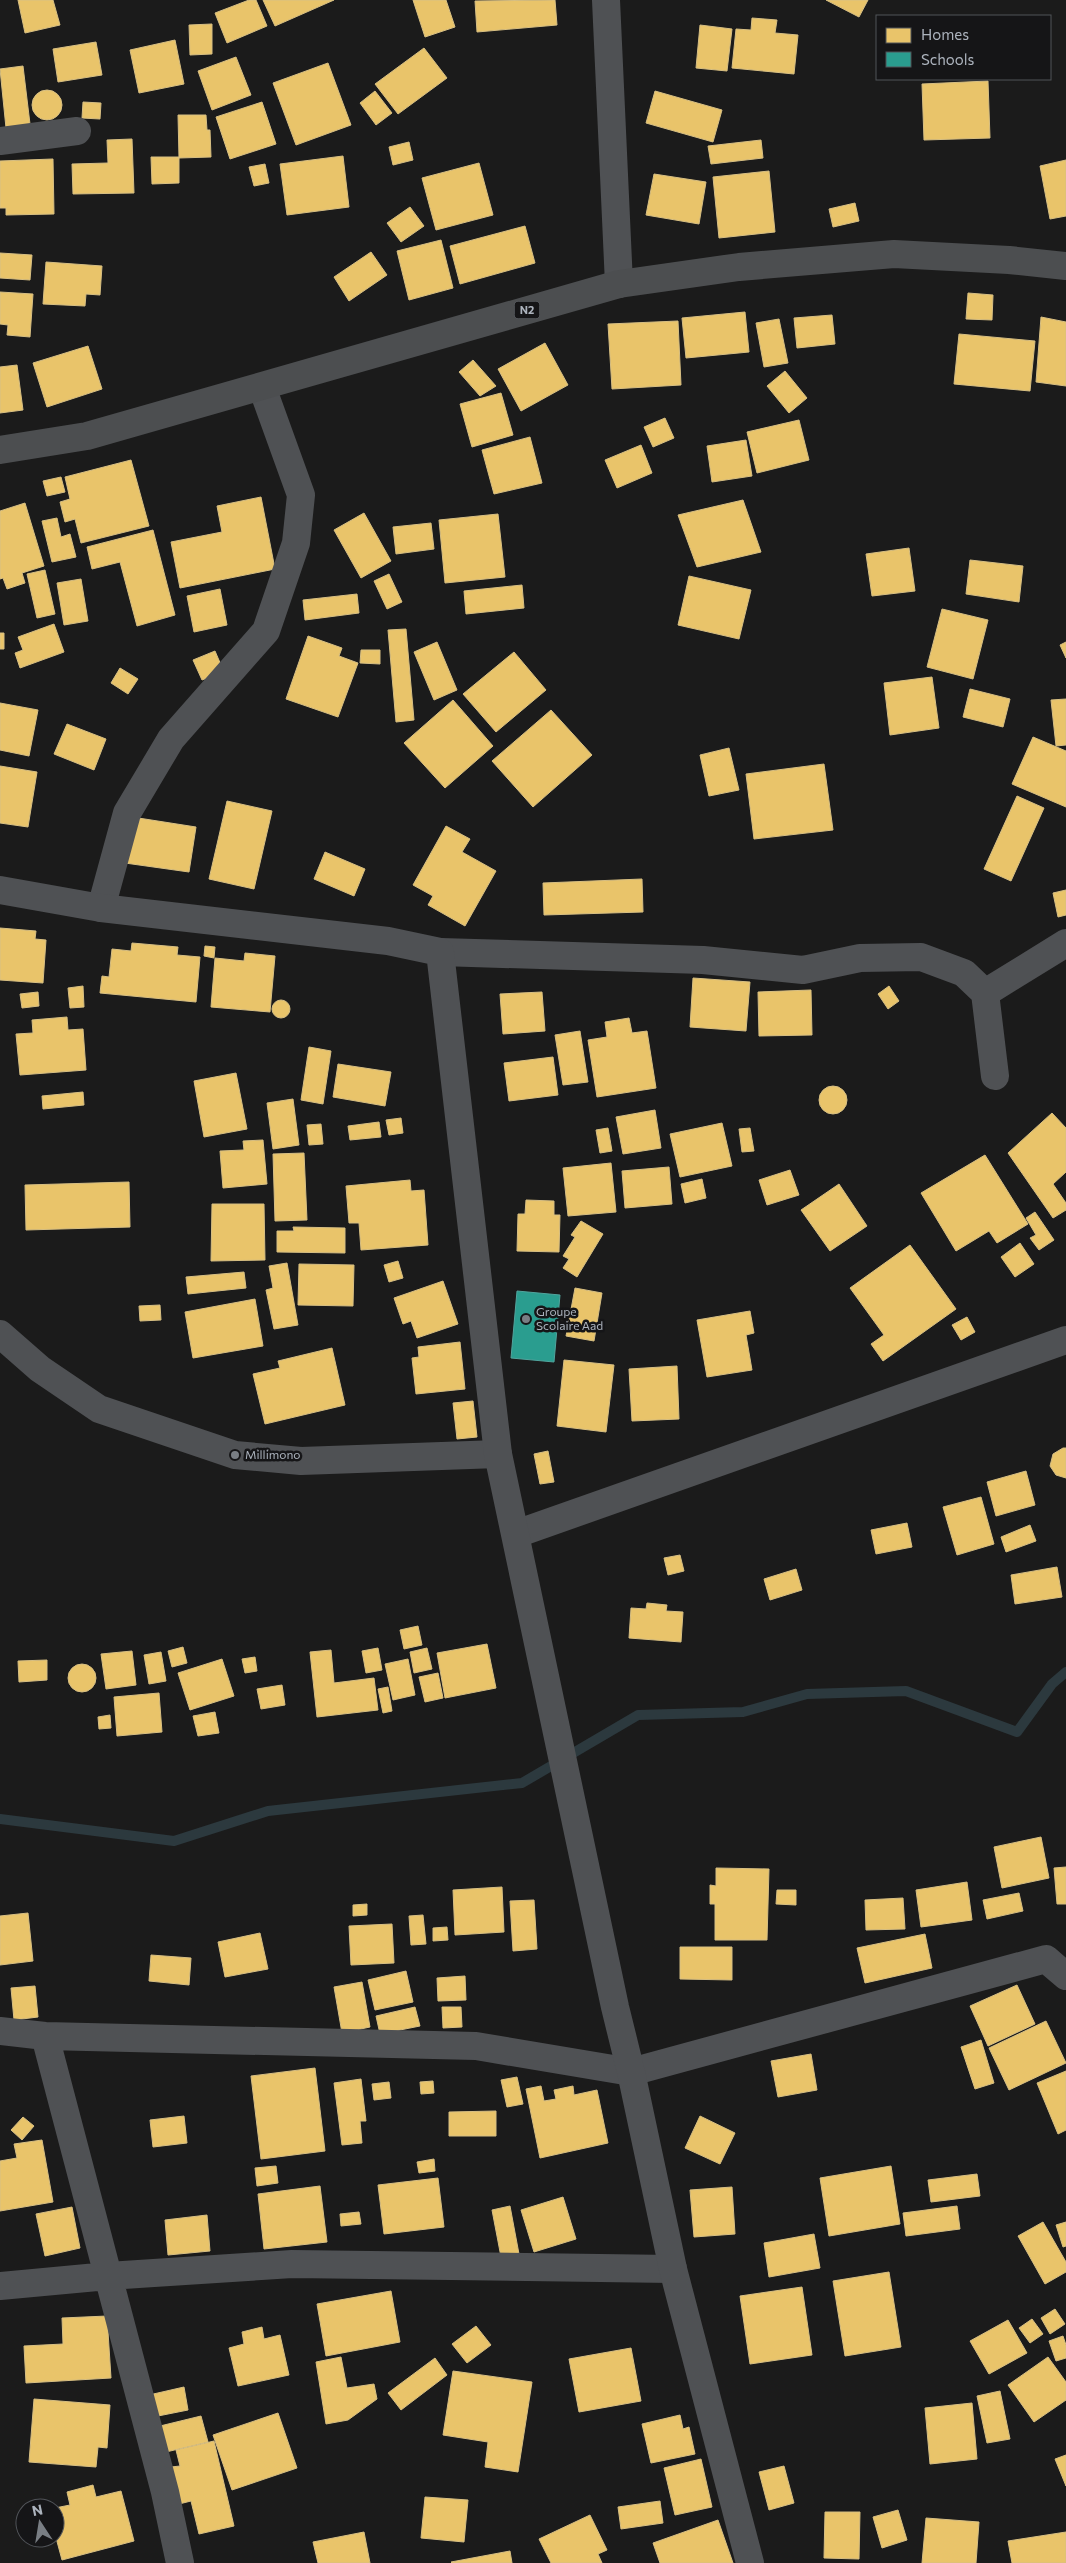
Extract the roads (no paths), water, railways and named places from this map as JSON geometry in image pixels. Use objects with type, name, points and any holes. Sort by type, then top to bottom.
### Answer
[{"type":"highway","name":"N2","points":[[0,450],[87,436],[619,284],[739,266],[894,254],[1009,260],[1066,266]]},
{"type":"street","points":[[606,0],[619,284]]},
{"type":"street","points":[[0,141],[77,131]]},
{"type":"street","points":[[101,908],[127,813],[171,739],[266,631],[296,543],[301,495],[262,387]]},
{"type":"street","points":[[0,890],[101,908],[388,942],[440,952],[703,960],[803,970],[860,958],[921,957],[964,973],[985,993],[995,1076]]},
{"type":"street","points":[[985,993],[1066,943]]},
{"type":"street","points":[[440,952],[498,1454],[526,1576],[615,2007],[631,2072],[673,2269],[750,2563]]},
{"type":"street","points":[[0,1334],[40,1369],[99,1409],[235,1455],[301,1461],[498,1454]]},
{"type":"street","points":[[516,1534],[1066,1340]]},
{"type":"street","points":[[0,2032],[45,2036],[476,2046],[631,2072],[1059,1962]]},
{"type":"street","points":[[45,2036],[165,2492],[180,2563]]},
{"type":"street","points":[[0,2286],[108,2276],[292,2264],[673,2269]]},
{"type":"waterway","points":[[0,1819],[174,1841],[268,1811],[522,1783],[638,1715],[743,1712],[807,1694],[906,1691],[1017,1732],[1052,1684],[1066,1672]]},
{"type":"place","name":"Groupe Scolaire Aad","points":[[526,1319]]},
{"type":"place","name":"Millimono","points":[[235,1455]]}]
